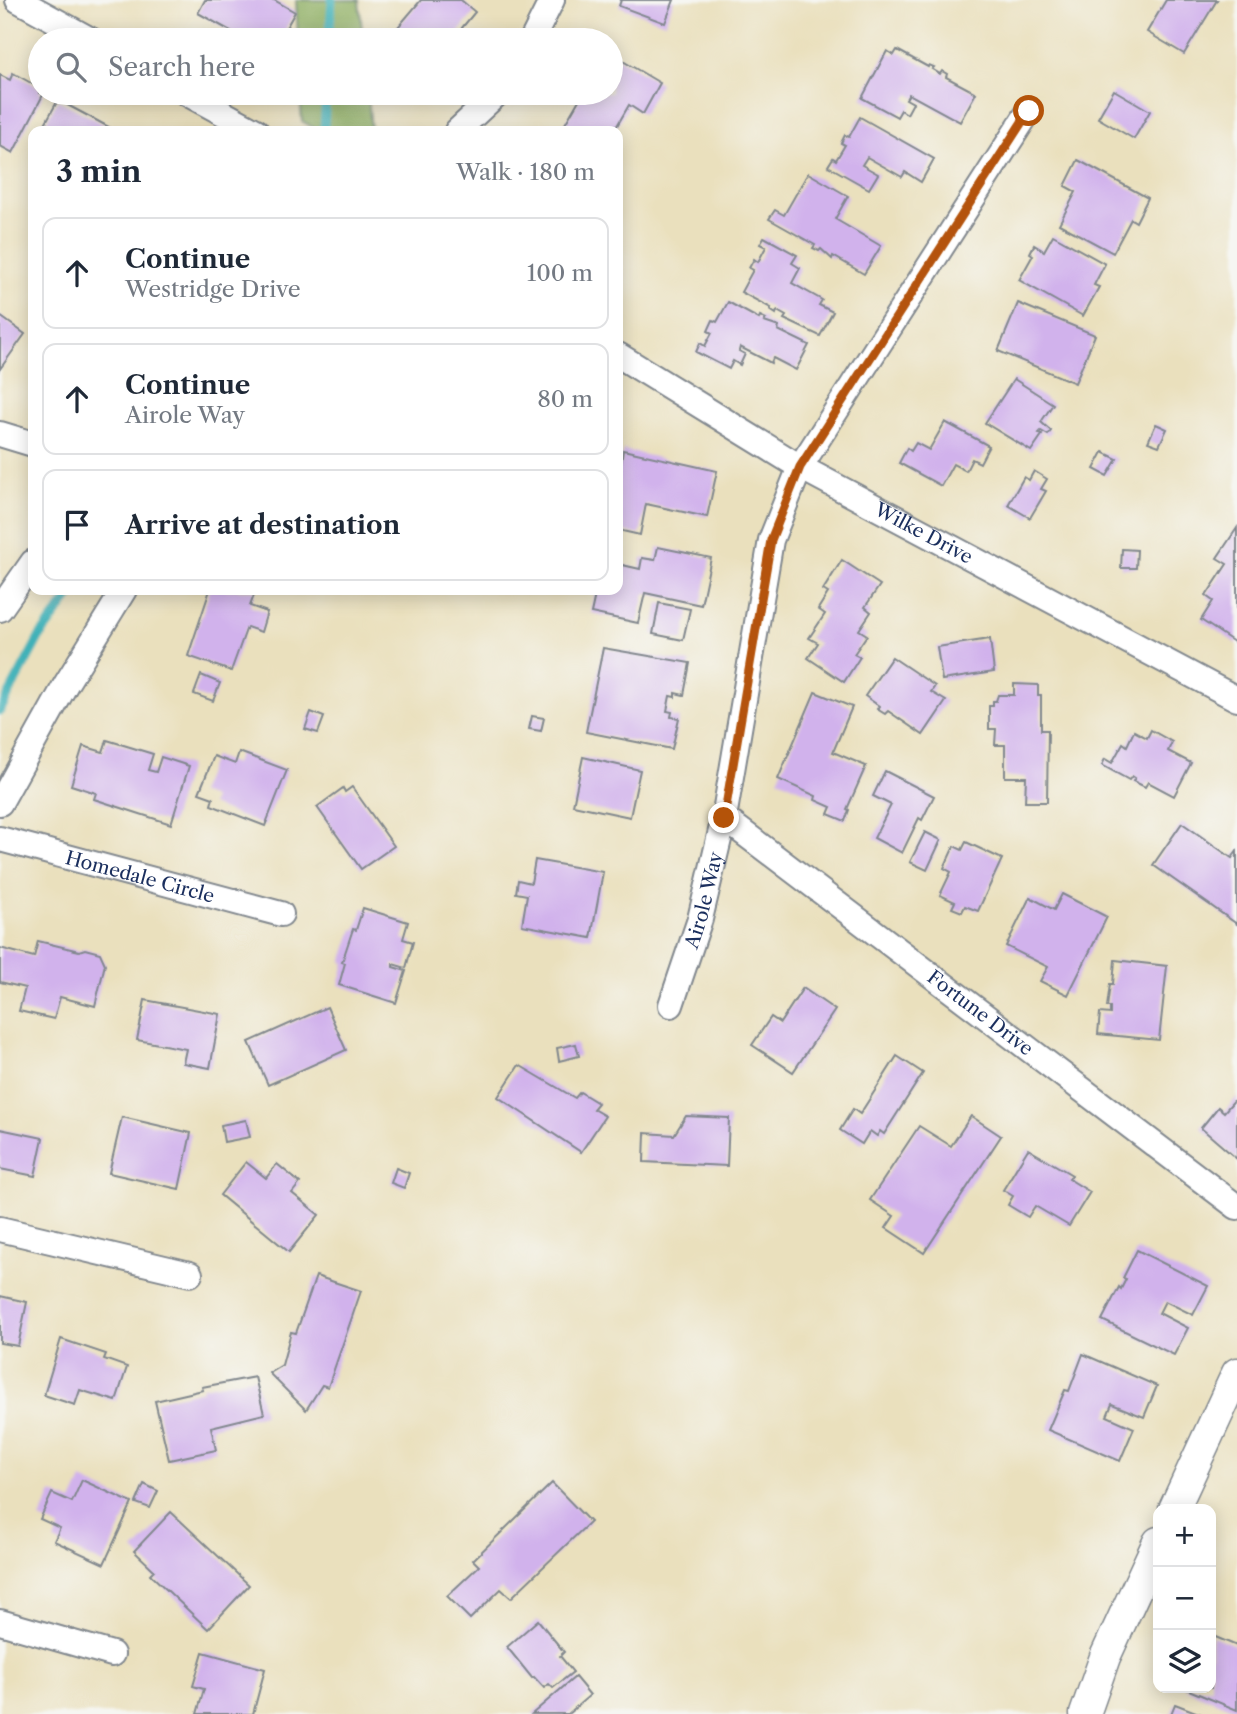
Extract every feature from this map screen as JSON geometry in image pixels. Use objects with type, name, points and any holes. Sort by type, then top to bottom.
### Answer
[{"type":"street","points":[[18,0],[69,28]]},
{"type":"street","points":[[538,28],[552,0]]},
{"type":"street","points":[[208,105],[247,126]]},
{"type":"street","points":[[462,126],[485,105]]},
{"type":"street","name":"Airole Way","points":[[671,1005],[700,919],[724,818],[771,540],[800,467],[1029,111]]},
{"type":"street","name":"Wilke Drive","points":[[623,358],[800,467],[1237,699]]},
{"type":"street","points":[[0,434],[28,442]]},
{"type":"street","points":[[0,609],[28,569]]},
{"type":"street","points":[[0,803],[66,684],[121,595]]},
{"type":"street","name":"Fortune Drive","points":[[724,818],[1237,1207]]},
{"type":"street","name":"Homedale Circle","points":[[0,839],[281,914]]},
{"type":"street","points":[[0,1229],[190,1274]]},
{"type":"street","points":[[1176,1504],[1237,1373]]},
{"type":"street","points":[[1085,1714],[1105,1657],[1153,1553]]},
{"type":"street","points":[[0,1622],[112,1654]]},
{"type":"green space","points":[[296,0],[359,0],[362,28],[297,28]]},
{"type":"green space","points":[[301,105],[369,105],[371,126],[310,126],[302,121]]},
{"type":"building","points":[[205,0],[274,0],[295,12],[286,28],[225,28],[198,13]]},
{"type":"building","points":[[421,0],[461,0],[475,12],[462,28],[397,28]]},
{"type":"building","points":[[621,0],[674,0],[665,23],[619,6]]},
{"type":"building","points":[[1166,0],[1217,0],[1184,54],[1147,32]]},
{"type":"building","points":[[897,50],[928,67],[934,67],[932,69],[940,74],[942,71],[947,74],[946,77],[976,93],[960,122],[909,94],[906,99],[913,103],[907,114],[901,110],[897,117],[862,98],[887,51],[894,55]]},
{"type":"building","points":[[623,61],[660,83],[643,114],[629,105],[617,126],[564,126],[576,105],[623,105]]},
{"type":"building","points":[[13,73],[28,81],[28,105],[38,105],[13,153],[0,146],[0,75],[10,80]]},
{"type":"building","points":[[1114,90],[1150,111],[1134,139],[1098,118]]},
{"type":"building","points":[[55,105],[67,105],[107,126],[44,126]]},
{"type":"building","points":[[860,117],[934,159],[921,182],[905,172],[902,177],[867,157],[862,165],[878,174],[869,189],[828,166],[833,158],[836,160],[845,145],[841,143],[845,135],[849,137]]},
{"type":"building","points":[[1078,160],[1148,198],[1136,222],[1131,219],[1113,253],[1059,224],[1076,192],[1065,186]]},
{"type":"building","points":[[808,173],[848,196],[835,219],[881,246],[864,274],[833,256],[832,259],[821,249],[819,251],[813,248],[815,245],[769,219],[775,210],[784,215]]},
{"type":"building","points":[[1053,235],[1105,264],[1094,285],[1099,287],[1083,316],[1019,280],[1033,255],[1030,253],[1034,245],[1044,251]]},
{"type":"building","points":[[764,237],[797,255],[792,263],[800,268],[792,283],[822,300],[819,305],[833,312],[820,336],[784,319],[786,316],[777,311],[776,314],[771,308],[741,292],[753,270],[749,268],[754,259],[758,262],[766,247],[760,244]]},
{"type":"building","points":[[728,302],[759,319],[760,316],[766,319],[764,322],[779,327],[778,330],[809,345],[796,370],[773,358],[771,363],[740,347],[739,351],[745,354],[740,365],[733,361],[729,369],[696,352],[700,343],[705,346],[712,333],[708,331],[713,320],[717,322]]},
{"type":"building","points":[[1018,303],[1095,335],[1075,383],[998,351]]},
{"type":"building","points":[[0,316],[25,334],[0,369]]},
{"type":"building","points":[[1014,379],[1053,404],[1041,422],[1051,431],[1048,435],[1041,431],[1039,433],[1042,435],[1031,451],[985,423]]},
{"type":"building","points":[[945,422],[989,446],[980,463],[972,459],[966,471],[953,464],[941,486],[899,463],[907,448],[911,451],[916,443],[929,450]]},
{"type":"building","points":[[1156,424],[1167,429],[1159,446],[1148,442]]},
{"type":"building","points":[[623,450],[717,471],[707,517],[646,504],[640,535],[623,531]]},
{"type":"building","points":[[1103,452],[1117,459],[1107,476],[1094,469]]},
{"type":"building","points":[[1034,471],[1047,479],[1041,489],[1046,491],[1030,518],[1008,505],[1024,477],[1029,480]]},
{"type":"building","points":[[1237,528],[1237,644],[1201,620],[1213,601],[1206,596],[1227,564],[1217,558]]},
{"type":"building","points":[[658,547],[711,558],[701,605],[645,593],[638,623],[591,613],[595,595],[623,595],[623,565],[640,569],[642,558],[655,560]]},
{"type":"building","points":[[1122,549],[1137,550],[1136,568],[1121,568]]},
{"type":"building","points":[[842,560],[880,585],[865,607],[871,612],[859,630],[867,635],[854,654],[860,657],[844,682],[808,658],[818,643],[809,638],[825,614],[818,609],[828,593],[823,590]]},
{"type":"building","points":[[208,595],[254,595],[250,606],[267,612],[261,632],[247,627],[231,671],[188,656]]},
{"type":"building","points":[[659,603],[690,609],[683,640],[653,634]]},
{"type":"building","points":[[990,639],[994,672],[942,680],[937,647]]},
{"type":"building","points":[[603,648],[690,663],[684,695],[675,693],[675,697],[670,696],[667,711],[672,712],[671,717],[679,718],[672,749],[586,732]]},
{"type":"building","points":[[892,657],[935,686],[931,692],[946,701],[923,735],[888,711],[885,714],[877,709],[879,706],[865,696]]},
{"type":"building","points":[[201,675],[220,683],[213,701],[194,694]]},
{"type":"building","points":[[1014,684],[1038,685],[1038,695],[1041,695],[1041,730],[1048,730],[1047,802],[1025,802],[1026,777],[1005,777],[1005,745],[995,745],[996,729],[989,729],[989,706],[993,706],[998,695],[1014,695]]},
{"type":"building","points":[[815,692],[852,707],[833,752],[866,766],[847,809],[849,810],[845,821],[828,814],[831,807],[815,800],[816,796],[778,779]]},
{"type":"building","points":[[311,712],[324,717],[318,733],[305,729]]},
{"type":"building","points":[[532,716],[544,718],[541,731],[529,729]]},
{"type":"building","points":[[1151,730],[1172,742],[1168,751],[1191,763],[1174,796],[1148,782],[1145,787],[1133,781],[1135,778],[1132,776],[1129,780],[1102,765],[1105,759],[1112,763],[1123,743],[1127,746],[1134,731],[1147,738]]},
{"type":"building","points":[[107,740],[153,754],[148,770],[156,772],[161,757],[189,766],[171,824],[94,799],[96,793],[71,785],[83,746],[103,752]]},
{"type":"building","points":[[239,752],[287,770],[265,826],[211,805],[213,798],[199,793],[214,756],[235,764]]},
{"type":"building","points":[[583,757],[640,770],[630,817],[573,805]]},
{"type":"building","points":[[885,771],[934,796],[922,820],[919,818],[902,853],[874,838],[891,805],[873,796]]},
{"type":"building","points":[[352,787],[394,846],[361,869],[317,807],[343,788],[345,792]]},
{"type":"building","points":[[1182,823],[1232,858],[1237,851],[1237,924],[1153,865]]},
{"type":"building","points":[[925,832],[941,840],[927,870],[910,862]]},
{"type":"building","points":[[966,842],[1002,859],[978,911],[965,906],[962,912],[952,908],[955,902],[940,895],[951,872],[944,868],[954,846],[962,850]]},
{"type":"building","points":[[535,860],[603,872],[591,938],[522,925],[527,895],[516,893],[518,880],[531,883]]},
{"type":"building","points":[[1062,894],[1107,917],[1068,995],[1040,981],[1048,967],[1006,946],[1030,897],[1054,910]]},
{"type":"building","points":[[363,908],[408,922],[403,939],[413,942],[406,968],[393,964],[393,967],[406,971],[396,1003],[339,985],[345,963],[342,962]]},
{"type":"building","points":[[38,941],[100,953],[105,964],[95,1006],[60,997],[54,1019],[19,1011],[25,988],[0,982],[0,948],[34,957]]},
{"type":"building","points":[[1115,960],[1167,966],[1159,1040],[1098,1034],[1100,1013],[1110,1014],[1110,1007],[1107,1007]]},
{"type":"building","points":[[803,988],[835,1010],[793,1072],[752,1045],[771,1017],[780,1023]]},
{"type":"building","points":[[145,1000],[220,1014],[210,1068],[183,1063],[186,1049],[137,1040]]},
{"type":"building","points":[[327,1007],[346,1050],[268,1085],[249,1042]]},
{"type":"building","points":[[576,1044],[579,1056],[559,1061],[557,1048]]},
{"type":"building","points":[[897,1056],[923,1073],[884,1134],[880,1131],[877,1136],[870,1131],[862,1144],[840,1130],[853,1109],[860,1114]]},
{"type":"building","points":[[519,1065],[575,1098],[580,1092],[598,1103],[593,1109],[605,1116],[581,1152],[498,1097]]},
{"type":"building","points":[[1237,1097],[1237,1159],[1201,1128],[1218,1107],[1224,1112]]},
{"type":"building","points":[[686,1116],[729,1118],[727,1166],[644,1162],[645,1133],[674,1135]]},
{"type":"building","points":[[971,1116],[1001,1136],[924,1253],[886,1228],[894,1216],[870,1200],[919,1126],[951,1146]]},
{"type":"building","points":[[122,1117],[191,1133],[179,1189],[109,1173]]},
{"type":"building","points":[[246,1120],[250,1137],[224,1142],[221,1125]]},
{"type":"building","points":[[0,1129],[43,1138],[35,1176],[0,1169]]},
{"type":"building","points":[[1028,1149],[1072,1175],[1069,1179],[1090,1192],[1069,1226],[1035,1206],[1028,1217],[1008,1205],[1013,1196],[1003,1190]]},
{"type":"building","points":[[246,1162],[266,1178],[277,1164],[300,1183],[292,1193],[319,1215],[289,1252],[220,1195]]},
{"type":"building","points":[[396,1168],[409,1173],[404,1188],[391,1183]]},
{"type":"building","points":[[1137,1250],[1208,1286],[1193,1315],[1165,1301],[1159,1313],[1188,1328],[1174,1355],[1102,1320],[1126,1279],[1123,1278]]},
{"type":"building","points":[[316,1276],[361,1291],[328,1387],[322,1385],[306,1410],[269,1373],[282,1365],[291,1332],[296,1333]]},
{"type":"building","points":[[0,1296],[27,1302],[18,1346],[0,1343]]},
{"type":"building","points":[[61,1339],[106,1354],[104,1359],[127,1367],[116,1401],[80,1390],[75,1405],[44,1395]]},
{"type":"building","points":[[1083,1354],[1157,1386],[1144,1417],[1112,1404],[1107,1416],[1134,1428],[1120,1461],[1048,1430],[1065,1390],[1069,1391]]},
{"type":"building","points":[[255,1377],[264,1414],[211,1427],[216,1450],[169,1460],[155,1401],[203,1390],[202,1387]]},
{"type":"building","points":[[82,1480],[132,1503],[104,1564],[54,1541],[60,1528],[40,1519],[52,1493],[72,1502]]},
{"type":"building","points":[[552,1483],[590,1522],[511,1598],[501,1589],[470,1619],[447,1596],[479,1566],[473,1560]]},
{"type":"building","points":[[144,1484],[158,1491],[150,1508],[136,1503]]},
{"type":"building","points":[[171,1512],[249,1585],[208,1629],[150,1574],[154,1570],[134,1551]]},
{"type":"building","points":[[538,1620],[564,1652],[560,1656],[573,1672],[553,1688],[549,1684],[544,1688],[532,1678],[507,1647]]},
{"type":"building","points":[[1216,1637],[1237,1646],[1237,1710],[1196,1693],[1216,1693]]},
{"type":"building","points":[[203,1652],[265,1669],[253,1714],[197,1714],[204,1689],[193,1686]]},
{"type":"building","points":[[575,1677],[590,1695],[568,1714],[532,1714]]},
{"type":"building","points":[[1175,1704],[1201,1714],[1171,1714]]},
{"type":"waterway","points":[[330,28],[332,0]]},
{"type":"waterway","points":[[324,126],[325,105]]},
{"type":"waterway","points":[[0,711],[40,636],[71,595]]},
{"type":"route","points":[[724,818],[771,540],[800,467],[1029,111]]}]
